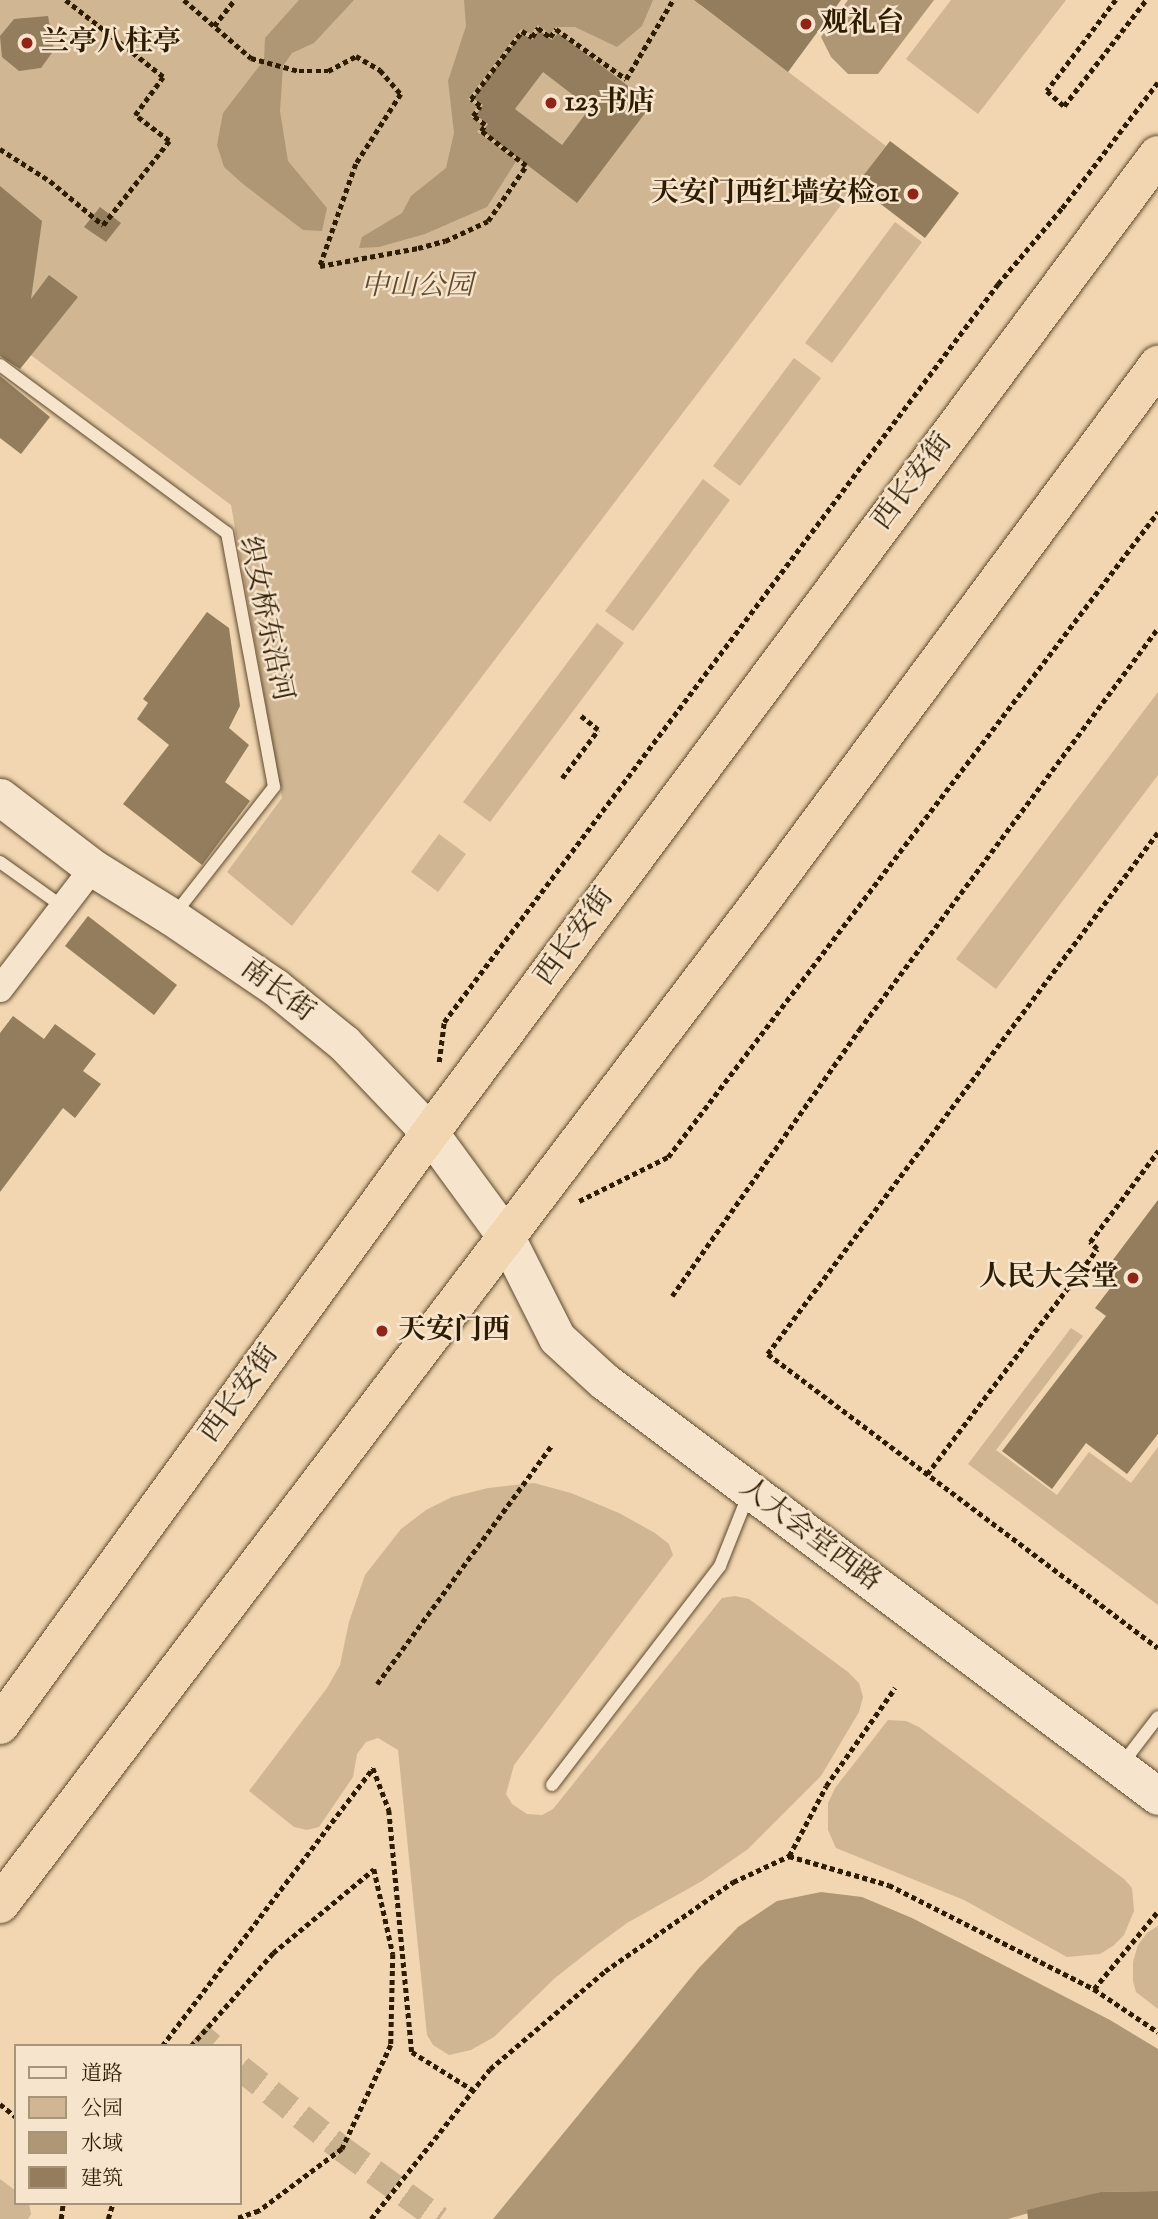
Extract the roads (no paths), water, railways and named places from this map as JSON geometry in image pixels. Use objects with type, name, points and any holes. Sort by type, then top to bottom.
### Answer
[{"type":"highway","name":"西长安街","points":[[0,1725],[430,1133],[1158,155]]},
{"type":"highway","points":[[0,1904],[765,896],[1158,365]]},
{"type":"street","name":"南长街","points":[[0,797],[93,868],[172,917],[275,987],[344,1042],[430,1133],[506,1237]]},
{"type":"street","points":[[0,989],[93,868]]},
{"type":"street","name":"人大会堂西路","points":[[506,1237],[557,1338],[604,1381],[1158,1796]]},
{"type":"lane","name":"织女桥东沿河","points":[[0,365],[227,533],[274,787],[172,917]]},
{"type":"lane","points":[[0,862],[63,908]]},
{"type":"lane","points":[[552,1785],[720,1566],[750,1490]]},
{"type":"lane","points":[[1119,1767],[1158,1717]]},
{"type":"water","points":[[299,0],[354,0],[314,43],[292,53],[283,66],[280,111],[288,161],[327,208],[322,231],[303,230],[243,184],[224,167],[217,145],[223,113],[264,60],[265,38]]},
{"type":"water","points":[[464,0],[653,0],[642,26],[617,47],[575,27],[556,27],[550,34],[538,25],[531,34],[521,29],[468,99],[477,106],[471,116],[482,125],[477,132],[517,160],[487,207],[425,234],[379,247],[359,248],[362,237],[402,213],[411,196],[446,168],[454,133],[448,81],[466,26]]},
{"type":"water","points":[[848,0],[934,0],[878,74],[848,74],[831,57],[821,37]]},
{"type":"water","points":[[821,1892],[862,1897],[912,1918],[1110,2020],[1158,2049],[1158,2191],[1100,2192],[1008,2219],[493,2219],[698,1969],[738,1927],[777,1901]]},
{"type":"tunnel","points":[[198,2034],[210,2044]]},
{"type":"tunnel","points":[[242,2070],[342,2149],[439,2219]]},
{"type":"place","name":"观礼台","points":[[806,24]]},
{"type":"place","name":"兰亭八柱亭","points":[[27,43]]},
{"type":"place","name":"123书店","points":[[551,103]]},
{"type":"place","name":"天安门西红墙安检01","points":[[913,194]]},
{"type":"place","name":"人民大会堂","points":[[1133,1278]]},
{"type":"place","name":"天安门西","points":[[382,1331]]},
{"type":"park label","name":"中山公园","points":[[417,287]]}]
